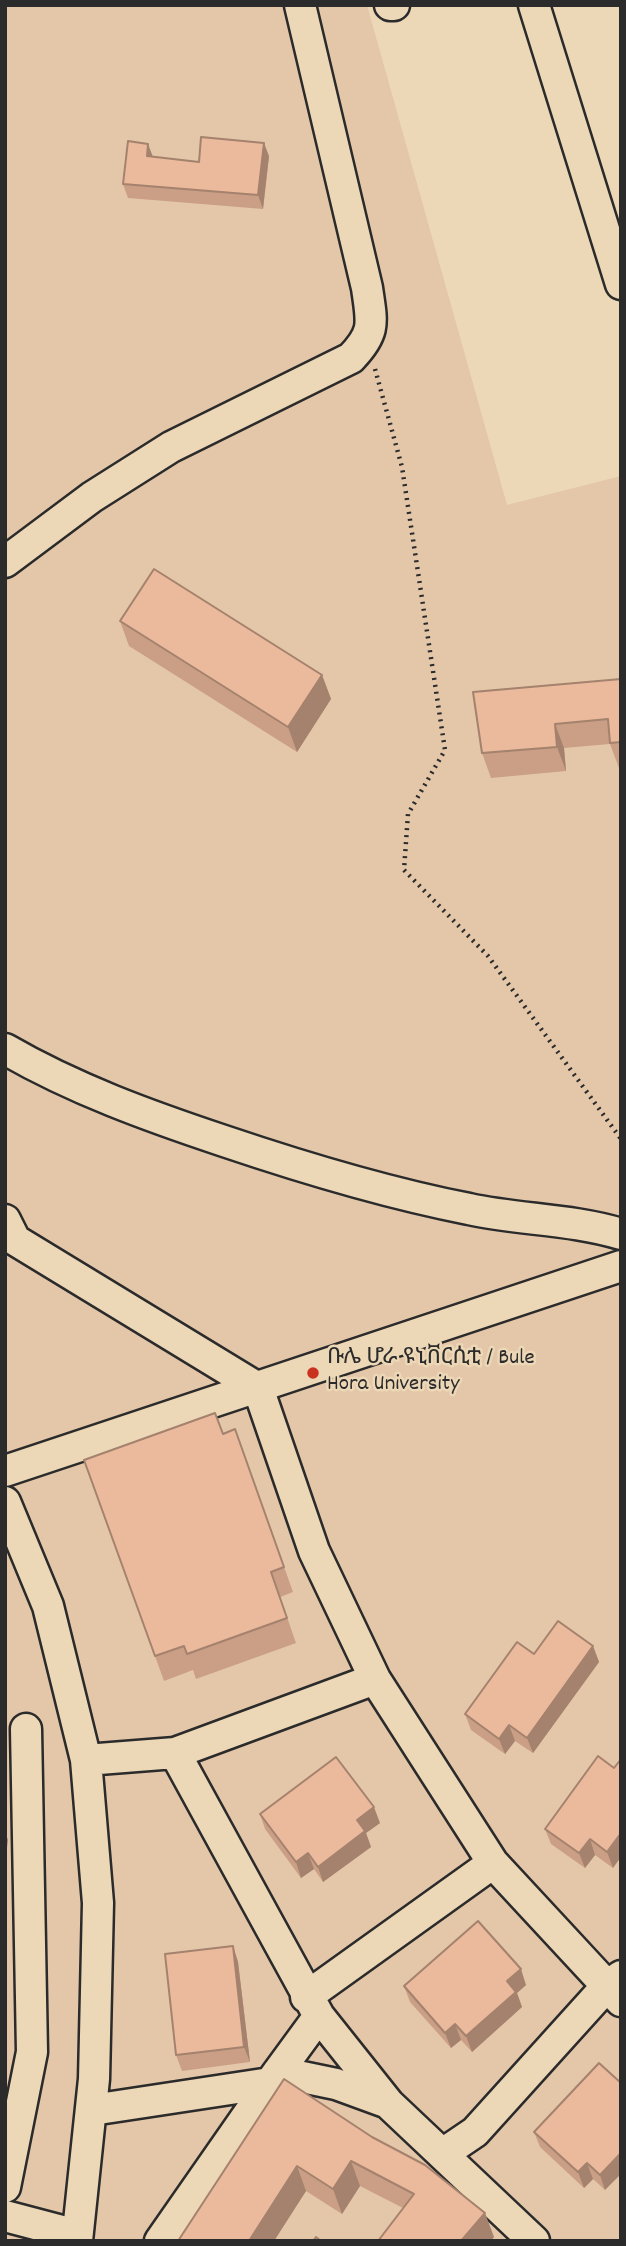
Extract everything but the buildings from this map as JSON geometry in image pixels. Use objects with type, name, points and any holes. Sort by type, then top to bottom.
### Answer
[{"type":"street","points":[[5,562],[92,497],[171,447],[351,358],[367,341],[371,320],[366,288],[300,5]]},
{"type":"street","points":[[534,5],[621,284]]},
{"type":"street","points":[[5,1049],[42,1070],[150,1117],[299,1166],[470,1210],[598,1227],[621,1234]]},
{"type":"street","points":[[9,1231],[258,1388],[314,1551],[375,1679],[493,1863],[616,1988],[475,2132],[444,2153]]},
{"type":"street","points":[[5,1471],[621,1266]]},
{"type":"street","points":[[5,1502],[48,1606],[86,1760],[98,1903],[92,2110],[77,2238],[7,2219]]},
{"type":"street","points":[[86,1760],[175,1753],[375,1679]]},
{"type":"street","points":[[5,2187],[32,2052],[26,1729]]},
{"type":"street","points":[[175,1753],[312,2006],[389,2104],[444,2153],[534,2241]]},
{"type":"street","points":[[160,2241],[274,2078],[312,2006],[493,1863]]},
{"type":"street","points":[[92,2110],[274,2078],[335,2084],[389,2104]]},
{"type":"path","points":[[367,341],[402,467],[445,750],[408,814],[404,870],[488,956],[621,1139]]},
{"type":"shaded area","name":"ቡሌ ሆራ ዩኒቨርሲቲ / Bule Hora University","points":[[5,5],[367,5],[507,505],[621,476],[621,2241],[5,2241]]},
{"type":"place","name":"ቡሌ ሆራ ዩኒቨርሲቲ / Bule Hora University","points":[[313,1373]]}]
